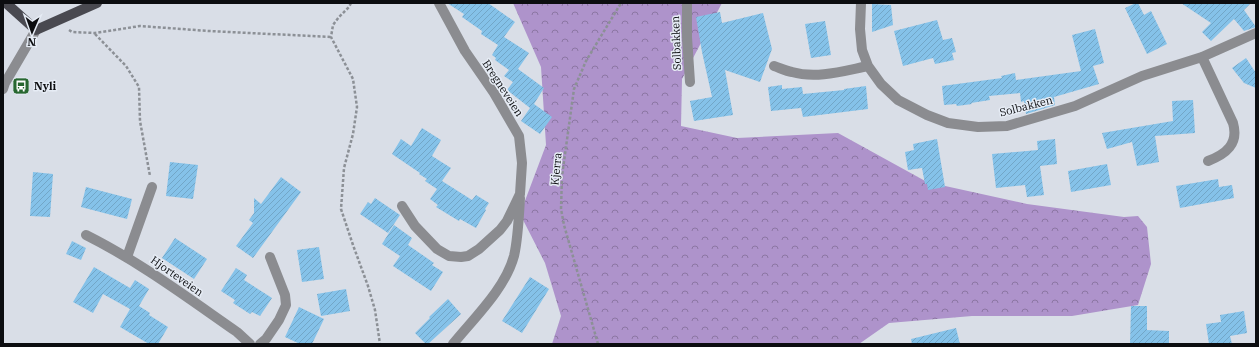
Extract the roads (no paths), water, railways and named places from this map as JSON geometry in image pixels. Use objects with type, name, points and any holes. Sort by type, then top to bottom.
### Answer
[{"type":"main road","points":[[6,3],[36,30],[96,3]]},
{"type":"street","name":"Bregneveien","points":[[439,3],[465,51],[494,93],[519,136],[522,163],[514,256],[506,276],[492,297],[453,344]]},
{"type":"street","name":"Solbakken","points":[[687,3],[687,37],[690,82]]},
{"type":"street","name":"Solbakken","points":[[861,3],[860,29],[862,50],[868,66],[881,84],[898,100],[927,115],[948,123],[978,127],[1008,126],[1075,106],[1142,76],[1202,57],[1256,33]]},
{"type":"street","points":[[3,89],[36,30]]},
{"type":"street","points":[[1202,57],[1236,132],[1230,147],[1219,156],[1208,161]]},
{"type":"street","points":[[774,66],[792,73],[826,75],[868,66]]},
{"type":"street","points":[[127,258],[152,187]]},
{"type":"street","name":"Bregneveien","points":[[402,206],[415,226],[437,249],[449,256],[461,257],[468,256],[479,249],[500,230],[507,221],[520,194]]},
{"type":"street","name":"Hjorteveien","points":[[86,235],[111,247],[237,332],[250,344]]},
{"type":"street","points":[[260,344],[279,320],[286,305],[285,295],[270,257]]},
{"type":"place","name":"Nyli","points":[[21,86]]}]
